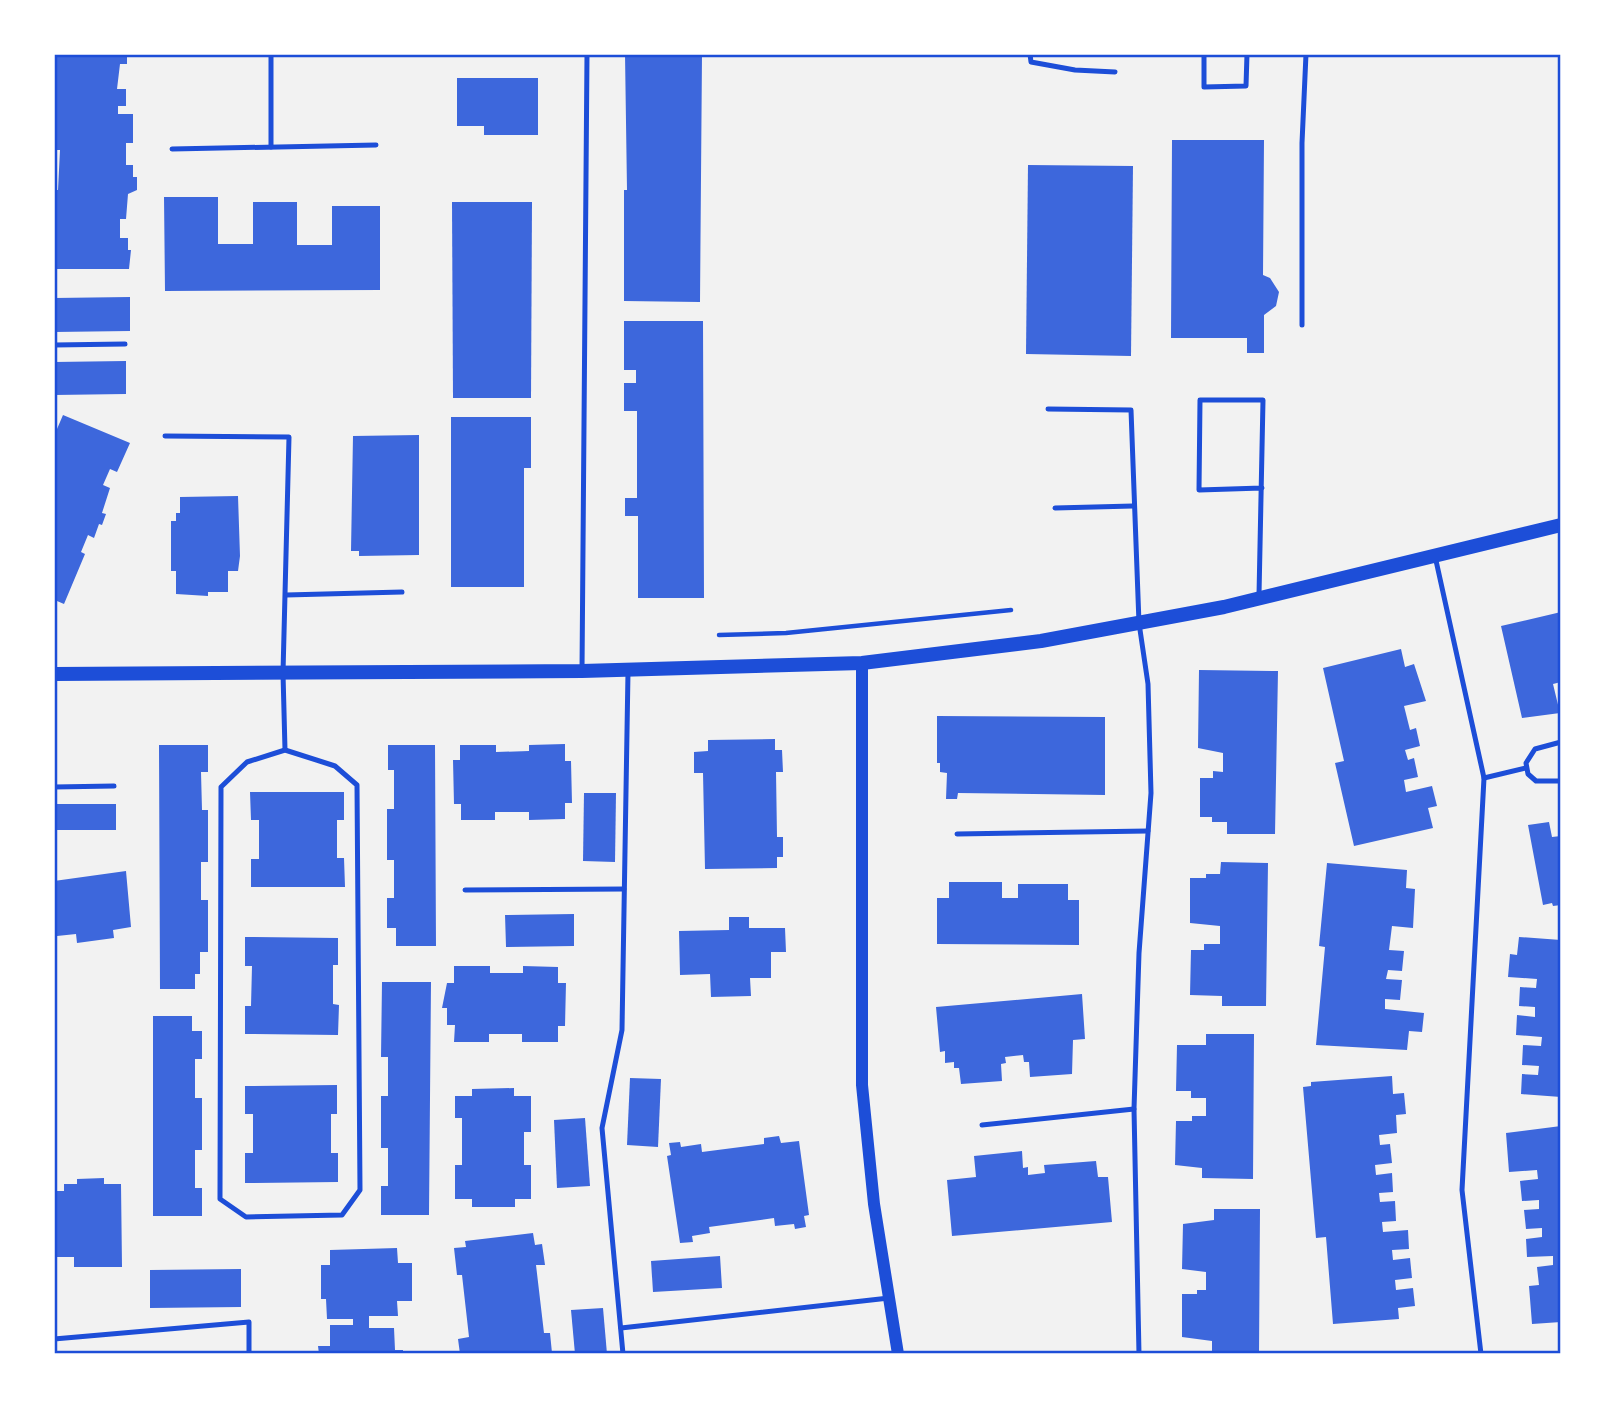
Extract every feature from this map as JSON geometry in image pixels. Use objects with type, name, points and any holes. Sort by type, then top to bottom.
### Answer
[{"type":"main road","points":[[54,674],[582,671],[862,663],[1041,641],[1139,623],[1259,598],[1561,525]]},
{"type":"street","points":[[862,663],[862,1085],[874,1204],[898,1354]]},
{"type":"lane","points":[[271,54],[271,147]]},
{"type":"lane","points":[[582,671],[587,54]]},
{"type":"lane","points":[[1030,54],[1031,62],[1075,70],[1115,72]]},
{"type":"lane","points":[[1205,54],[1204,87],[1246,86],[1247,54]]},
{"type":"lane","points":[[1302,325],[1302,143],[1306,54]]},
{"type":"lane","points":[[172,149],[376,145]]},
{"type":"lane","points":[[54,345],[125,344]]},
{"type":"lane","points":[[1259,598],[1262,488],[1264,400],[1200,400],[1199,490],[1262,488]]},
{"type":"lane","points":[[1048,409],[1130,410],[1139,623],[1147,684],[1150,793],[1139,953],[1134,1109],[1139,1354]]},
{"type":"lane","points":[[165,436],[289,437],[283,673],[285,750]]},
{"type":"lane","points":[[1055,508],[1133,506]]},
{"type":"lane","points":[[1435,556],[1484,778],[1462,1190],[1481,1354]]},
{"type":"lane","points":[[286,595],[402,592]]},
{"type":"lane","points":[[623,1354],[603,1128],[622,1030],[628,669]]},
{"type":"lane","points":[[1526,768],[1530,753],[1561,742]]},
{"type":"lane","points":[[285,750],[335,766],[357,785],[360,1190],[342,1215],[246,1217],[220,1199],[221,788],[247,762],[285,750]]},
{"type":"lane","points":[[1484,778],[1526,768]]},
{"type":"lane","points":[[1526,768],[1536,781],[1561,781]]},
{"type":"lane","points":[[54,788],[114,786]]},
{"type":"lane","points":[[957,834],[1148,831]]},
{"type":"lane","points":[[466,890],[624,889]]},
{"type":"lane","points":[[982,1125],[1134,1109]]},
{"type":"lane","points":[[621,1328],[890,1298]]},
{"type":"lane","points":[[54,1339],[249,1322],[249,1354]]},
{"type":"path","points":[[719,635],[786,633],[1011,610]]},
{"type":"building","points":[[54,54],[127,54],[127,64],[120,64],[117,89],[126,89],[126,106],[118,106],[118,114],[133,114],[133,143],[126,143],[126,165],[133,165],[137,190],[128,194],[126,219],[120,219],[120,238],[128,238],[128,250],[131,250],[129,269],[56,269],[54,190],[58,190],[60,150],[57,150],[54,118]]},
{"type":"building","points":[[625,54],[702,54],[700,302],[624,301],[624,190],[627,190]]},
{"type":"building","points":[[457,78],[538,78],[538,135],[484,135],[484,126],[457,126]]},
{"type":"building","points":[[1172,140],[1264,140],[1263,275],[1270,278],[1279,292],[1276,306],[1264,315],[1264,353],[1247,353],[1247,338],[1171,338]]},
{"type":"building","points":[[1028,165],[1133,166],[1131,356],[1026,354]]},
{"type":"building","points":[[164,197],[218,197],[218,244],[253,244],[253,202],[297,202],[297,245],[332,245],[332,206],[380,206],[380,290],[165,291]]},
{"type":"building","points":[[452,202],[532,202],[531,398],[453,398]]},
{"type":"building","points":[[130,297],[130,331],[54,332],[54,298]]},
{"type":"building","points":[[624,321],[703,321],[704,598],[638,598],[638,516],[625,516],[625,498],[637,498],[637,411],[624,411],[624,383],[636,383],[636,370],[624,370]]},
{"type":"building","points":[[126,361],[126,394],[54,395],[54,362]]},
{"type":"building","points":[[63,415],[130,443],[117,472],[110,469],[103,485],[110,488],[102,513],[106,514],[102,525],[99,524],[94,538],[88,535],[81,552],[85,554],[64,604],[57,601],[54,606],[54,436]]},
{"type":"building","points":[[451,417],[531,417],[531,468],[524,468],[524,587],[451,587]]},
{"type":"building","points":[[419,435],[419,555],[359,556],[359,551],[351,551],[353,436]]},
{"type":"building","points":[[238,496],[240,556],[238,571],[228,571],[228,592],[208,592],[208,596],[176,594],[176,571],[171,571],[171,521],[176,521],[176,513],[180,513],[180,497]]},
{"type":"building","points":[[1561,612],[1561,682],[1553,684],[1560,713],[1522,718],[1501,626]]},
{"type":"building","points":[[1401,649],[1405,667],[1414,664],[1426,701],[1404,706],[1410,730],[1416,728],[1420,746],[1405,750],[1408,760],[1414,758],[1418,777],[1404,780],[1406,792],[1432,786],[1437,806],[1428,808],[1433,828],[1354,846],[1335,763],[1344,761],[1323,668]]},
{"type":"building","points":[[1199,670],[1278,671],[1275,834],[1227,834],[1227,822],[1212,822],[1212,817],[1200,817],[1200,778],[1213,778],[1213,771],[1223,772],[1223,753],[1198,748]]},
{"type":"building","points":[[937,716],[1105,717],[1105,795],[958,793],[957,799],[946,799],[947,773],[940,772],[940,763],[937,763]]},
{"type":"building","points":[[775,739],[775,750],[782,750],[783,772],[776,772],[777,837],[783,837],[783,857],[777,857],[777,868],[705,869],[703,773],[694,773],[694,752],[708,751],[708,740]]},
{"type":"building","points":[[565,744],[565,761],[571,761],[572,803],[565,803],[565,819],[529,820],[529,812],[495,812],[495,820],[461,820],[461,804],[454,804],[453,760],[460,760],[460,745],[496,745],[496,752],[529,751],[529,745]]},
{"type":"building","points":[[159,745],[208,745],[208,772],[201,772],[202,810],[208,810],[208,862],[201,862],[201,900],[208,900],[208,952],[200,952],[200,974],[195,974],[195,989],[160,989]]},
{"type":"building","points":[[388,745],[435,745],[436,946],[396,946],[396,928],[387,928],[387,898],[394,898],[394,860],[387,860],[387,809],[394,809],[394,770],[388,770]]},
{"type":"building","points":[[250,792],[344,792],[344,820],[337,820],[337,858],[344,858],[345,887],[251,887],[251,859],[259,859],[259,820],[251,820]]},
{"type":"building","points":[[584,793],[616,793],[615,862],[583,861]]},
{"type":"building","points":[[54,804],[116,804],[116,830],[54,830]]},
{"type":"building","points":[[1549,822],[1552,837],[1561,836],[1561,905],[1553,906],[1552,903],[1543,905],[1528,825]]},
{"type":"building","points":[[1221,862],[1268,863],[1266,1006],[1222,1006],[1222,996],[1190,995],[1191,950],[1204,950],[1204,944],[1220,944],[1220,926],[1190,923],[1190,878],[1206,878],[1206,874],[1220,874]]},
{"type":"building","points":[[1327,863],[1407,870],[1406,888],[1415,889],[1413,928],[1392,926],[1389,950],[1404,951],[1402,971],[1388,970],[1386,979],[1402,980],[1400,1000],[1385,999],[1385,1009],[1424,1013],[1422,1032],[1409,1031],[1407,1050],[1316,1045],[1325,947],[1319,946]]},
{"type":"building","points":[[126,871],[131,927],[113,930],[114,938],[77,943],[76,934],[57,936],[54,881]]},
{"type":"building","points":[[949,882],[1002,882],[1002,898],[1018,898],[1018,884],[1068,884],[1068,900],[1079,900],[1079,945],[937,944],[937,898],[949,898]]},
{"type":"building","points":[[574,914],[574,946],[506,947],[505,915]]},
{"type":"building","points":[[729,917],[749,917],[749,928],[785,928],[786,952],[771,952],[771,978],[750,978],[751,996],[711,997],[710,974],[680,975],[679,931],[729,930]]},
{"type":"building","points":[[245,937],[338,938],[338,965],[333,965],[333,1004],[339,1005],[338,1035],[245,1034],[245,1006],[251,1006],[252,966],[245,966]]},
{"type":"building","points":[[1519,937],[1561,940],[1561,1097],[1521,1094],[1522,1074],[1538,1075],[1539,1066],[1522,1065],[1523,1045],[1541,1046],[1542,1037],[1516,1035],[1517,1015],[1535,1017],[1535,1007],[1519,1006],[1520,987],[1536,988],[1537,979],[1508,977],[1510,954],[1517,955]]},
{"type":"building","points":[[454,966],[490,966],[490,973],[523,973],[523,966],[558,967],[558,983],[566,983],[565,1026],[558,1026],[558,1042],[522,1042],[522,1034],[489,1034],[489,1042],[454,1042],[455,1025],[447,1025],[447,1008],[442,1008],[447,983],[454,983]]},
{"type":"building","points":[[382,982],[431,982],[429,1215],[381,1215],[381,1186],[388,1186],[388,1148],[381,1148],[381,1096],[388,1096],[388,1057],[381,1057]]},
{"type":"building","points":[[1082,994],[1085,1039],[1073,1040],[1072,1074],[1030,1077],[1029,1062],[1024,1062],[1023,1055],[1005,1057],[1006,1063],[1001,1064],[1002,1081],[961,1084],[959,1068],[954,1068],[954,1062],[945,1063],[945,1051],[940,1052],[936,1007]]},
{"type":"building","points":[[153,1016],[192,1016],[192,1031],[202,1031],[202,1059],[195,1059],[195,1098],[202,1098],[202,1150],[195,1150],[195,1188],[202,1188],[202,1216],[153,1216]]},
{"type":"building","points":[[1206,1034],[1254,1034],[1253,1179],[1202,1178],[1202,1168],[1175,1165],[1176,1121],[1192,1121],[1192,1116],[1206,1116],[1206,1098],[1191,1098],[1191,1091],[1176,1091],[1177,1045],[1206,1045]]},
{"type":"building","points":[[1392,1076],[1393,1094],[1404,1093],[1406,1114],[1396,1115],[1397,1133],[1379,1135],[1380,1145],[1390,1144],[1392,1163],[1375,1165],[1376,1175],[1392,1173],[1393,1192],[1379,1193],[1380,1202],[1395,1201],[1396,1221],[1382,1222],[1383,1232],[1408,1230],[1409,1249],[1392,1250],[1393,1260],[1410,1258],[1412,1278],[1395,1280],[1396,1290],[1413,1288],[1415,1306],[1398,1308],[1399,1319],[1333,1324],[1326,1237],[1316,1238],[1303,1087],[1311,1086],[1311,1082]]},
{"type":"building","points":[[630,1078],[661,1079],[658,1147],[627,1145]]},
{"type":"building","points":[[337,1085],[337,1114],[331,1114],[331,1153],[338,1153],[338,1182],[245,1183],[245,1153],[253,1153],[253,1114],[245,1114],[245,1086]]},
{"type":"building","points":[[514,1088],[514,1096],[531,1096],[531,1132],[524,1132],[524,1165],[531,1165],[531,1199],[515,1199],[515,1207],[472,1207],[472,1199],[455,1199],[455,1165],[462,1165],[462,1118],[455,1118],[455,1096],[472,1096],[472,1089]]},
{"type":"building","points":[[585,1118],[590,1186],[557,1188],[554,1120]]},
{"type":"building","points":[[1561,1126],[1561,1322],[1532,1324],[1529,1286],[1539,1285],[1537,1267],[1553,1265],[1553,1256],[1527,1257],[1526,1239],[1542,1237],[1542,1228],[1526,1229],[1524,1210],[1539,1209],[1539,1200],[1522,1201],[1520,1181],[1538,1179],[1537,1170],[1509,1172],[1506,1133]]},
{"type":"building","points":[[779,1136],[781,1143],[799,1141],[809,1215],[804,1216],[806,1227],[795,1229],[794,1224],[775,1226],[774,1218],[709,1227],[710,1233],[692,1236],[693,1242],[680,1243],[667,1156],[671,1155],[669,1143],[680,1142],[681,1147],[701,1144],[702,1152],[764,1144],[764,1138]]},
{"type":"building","points":[[1022,1151],[1023,1168],[1028,1167],[1028,1175],[1045,1173],[1044,1165],[1096,1161],[1098,1177],[1108,1177],[1112,1222],[952,1236],[947,1180],[976,1177],[974,1156]]},
{"type":"building","points":[[104,1178],[104,1184],[121,1184],[122,1267],[74,1267],[74,1257],[55,1257],[54,1191],[64,1191],[64,1184],[77,1184],[77,1179]]},
{"type":"building","points":[[1214,1209],[1260,1209],[1259,1354],[1212,1354],[1212,1341],[1182,1337],[1182,1294],[1197,1294],[1197,1290],[1206,1290],[1206,1272],[1182,1269],[1183,1224],[1214,1220]]},
{"type":"building","points":[[533,1233],[535,1245],[542,1244],[545,1265],[536,1265],[544,1333],[550,1333],[552,1353],[460,1354],[458,1339],[469,1337],[462,1275],[457,1275],[454,1248],[466,1247],[465,1241]]},
{"type":"building","points":[[397,1248],[398,1263],[412,1263],[412,1301],[397,1301],[398,1316],[369,1316],[369,1328],[394,1328],[395,1350],[403,1350],[403,1354],[319,1354],[318,1346],[330,1346],[330,1325],[353,1325],[353,1319],[327,1319],[326,1299],[321,1299],[321,1265],[330,1265],[330,1250]]},
{"type":"building","points":[[720,1256],[722,1288],[653,1292],[651,1261]]},
{"type":"building","points":[[241,1269],[241,1307],[150,1308],[150,1270]]},
{"type":"building","points":[[603,1308],[607,1354],[575,1354],[571,1310]]}]
